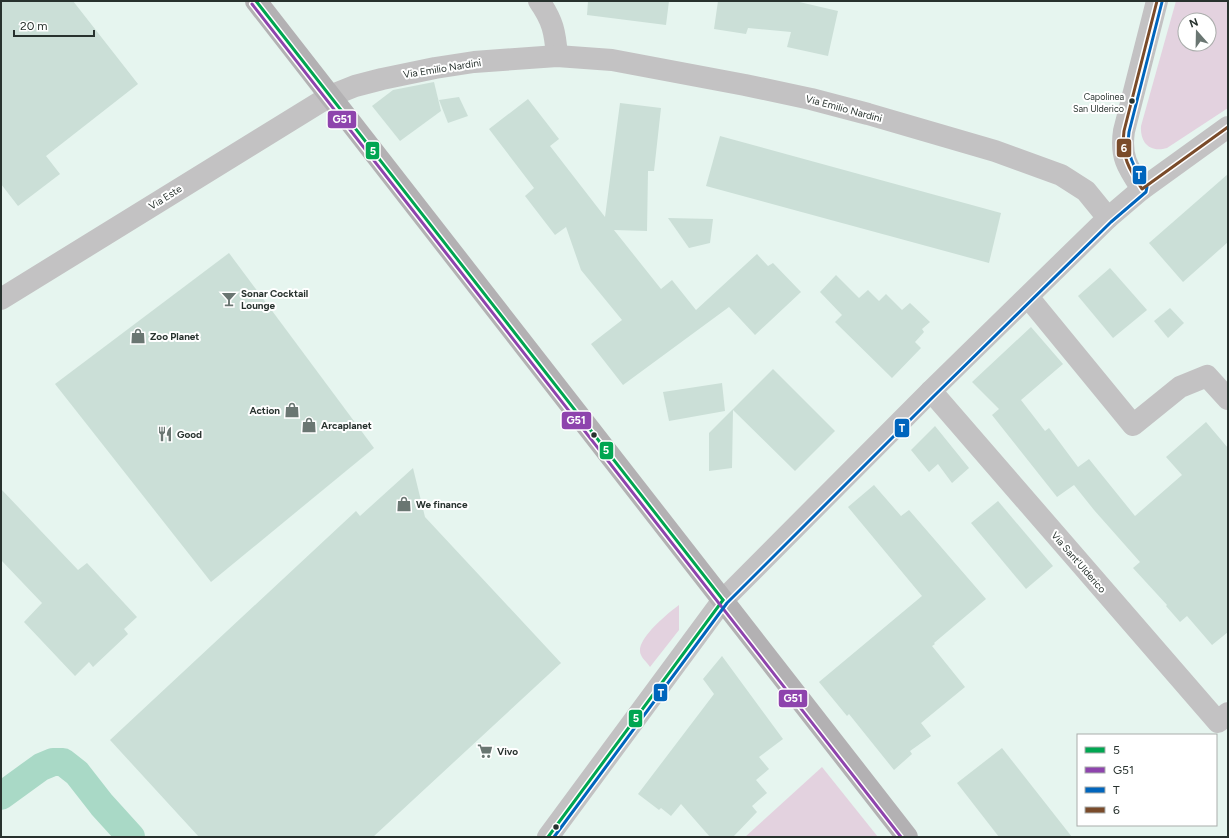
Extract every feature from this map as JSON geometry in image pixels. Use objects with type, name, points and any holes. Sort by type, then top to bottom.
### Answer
[{"type":"main road","points":[[256,1],[907,837]]},
{"type":"street","points":[[539,1],[552,22],[557,56]]},
{"type":"street","points":[[1142,189],[1130,172],[1124,157],[1122,144],[1157,1]]},
{"type":"street","name":"Via Emilio Nardini","points":[[330,96],[355,86],[382,79],[474,62],[557,56],[612,60],[811,99],[995,151],[1062,175],[1086,192],[1108,218]]},
{"type":"street","name":"Via Este","points":[[1,299],[330,96]]},
{"type":"street","points":[[548,837],[723,600],[931,391],[1108,218],[1142,189],[1228,127]]},
{"type":"street","points":[[1028,297],[1133,425],[1180,387],[1207,376],[1228,399]]},
{"type":"street","name":"Via Sant'Ulderico","points":[[931,391],[1218,722],[1228,713]]},
{"type":"shaded area","points":[[1176,1],[1228,1],[1228,108],[1167,148],[1151,148],[1144,142],[1141,126]]},
{"type":"shaded area","points":[[679,605],[679,630],[650,667],[641,655],[641,645],[649,632]]},
{"type":"shaded area","points":[[822,767],[878,837],[745,837]]},
{"type":"building","points":[[1,1],[73,1],[138,84],[46,156],[60,174],[18,206],[1,184]]},
{"type":"building","points":[[588,1],[669,1],[666,25],[587,15]]},
{"type":"building","points":[[718,1],[795,1],[838,11],[828,56],[787,47],[791,32],[748,28],[746,34],[714,29]]},
{"type":"building","points":[[434,82],[441,111],[400,141],[372,106],[393,90]]},
{"type":"building","points":[[459,97],[468,116],[448,123],[439,100]]},
{"type":"building","points":[[528,99],[559,139],[550,146],[605,217],[620,103],[661,108],[654,171],[648,171],[647,231],[614,230],[661,289],[672,280],[696,310],[757,254],[768,266],[773,263],[801,292],[755,335],[729,307],[623,385],[591,344],[622,320],[581,270],[566,227],[555,235],[525,196],[534,188],[489,129]]},
{"type":"building","points":[[720,136],[1001,213],[989,263],[706,186]]},
{"type":"building","points":[[1228,174],[1228,242],[1183,282],[1149,243]]},
{"type":"building","points":[[668,218],[713,219],[710,243],[689,248]]},
{"type":"building","points":[[229,253],[374,448],[211,582],[55,384]]},
{"type":"building","points":[[1110,268],[1147,310],[1113,338],[1078,296]]},
{"type":"building","points":[[836,275],[859,298],[868,290],[879,301],[886,294],[902,310],[910,303],[930,322],[922,329],[924,332],[915,342],[921,348],[892,378],[835,322],[842,315],[820,292]]},
{"type":"building","points":[[1170,308],[1184,323],[1168,338],[1154,321]]},
{"type":"building","points":[[1031,327],[1063,364],[1021,400],[1045,431],[1049,428],[1078,467],[1089,459],[1135,516],[1182,475],[1166,457],[1206,422],[1228,448],[1228,632],[1212,645],[1187,616],[1180,622],[1166,606],[1167,605],[1133,568],[1140,562],[1074,485],[1057,497],[992,415],[999,409],[972,382]]},
{"type":"building","points":[[773,369],[835,431],[795,471],[733,410],[732,468],[709,471],[709,433]]},
{"type":"building","points":[[722,383],[725,411],[669,421],[663,392]]},
{"type":"building","points":[[935,426],[969,468],[952,483],[938,464],[929,472],[911,450]]},
{"type":"building","points":[[413,468],[425,517],[561,663],[373,837],[199,837],[110,740],[356,511],[360,516]]},
{"type":"building","points":[[874,485],[901,516],[909,510],[986,599],[932,646],[965,687],[921,723],[931,736],[910,751],[912,754],[894,770],[849,714],[847,716],[819,682],[922,596],[848,507]]},
{"type":"building","points":[[1,489],[78,570],[87,563],[137,617],[124,629],[128,634],[93,667],[89,662],[75,676],[24,622],[42,603],[1,560]]},
{"type":"building","points":[[998,501],[1053,566],[1026,589],[971,523]]},
{"type":"building","points":[[722,656],[783,739],[759,757],[769,769],[756,780],[767,793],[752,806],[757,812],[733,837],[710,837],[681,804],[671,816],[661,808],[659,810],[638,794],[714,694],[703,679]]},
{"type":"building","points":[[1002,748],[1072,837],[999,837],[957,783]]},
{"type":"waterway","points":[[1,796],[41,767],[53,762],[63,762],[77,773],[102,805],[131,837]]},
{"type":"transit line","name":"5","points":[[256,1],[723,600]]},
{"type":"transit line","name":"6","points":[[1157,1],[1124,131],[1123,140],[1125,155],[1133,175],[1142,189],[1228,127]]},
{"type":"transit line","name":"T","points":[[554,837],[727,603],[1111,222],[1146,192],[1147,187],[1132,161],[1128,140],[1162,2]]},
{"type":"transit line","name":"G51","points":[[252,4],[901,837]]},
{"type":"transit line","name":"5","points":[[548,837],[723,600]]},
{"type":"place","name":"Capolinea San Ulderico","points":[[1132,101]]},
{"type":"place","name":"Sonar Cocktail Lounge","points":[[229,299]]},
{"type":"place","name":"Zoo Planet","points":[[138,336]]},
{"type":"place","name":"Action","points":[[292,410]]},
{"type":"place","name":"Arcaplanet","points":[[309,425]]},
{"type":"place","name":"Good","points":[[165,434]]},
{"type":"place","name":"We finance","points":[[404,504]]},
{"type":"place","name":"Vivo","points":[[485,751]]}]
